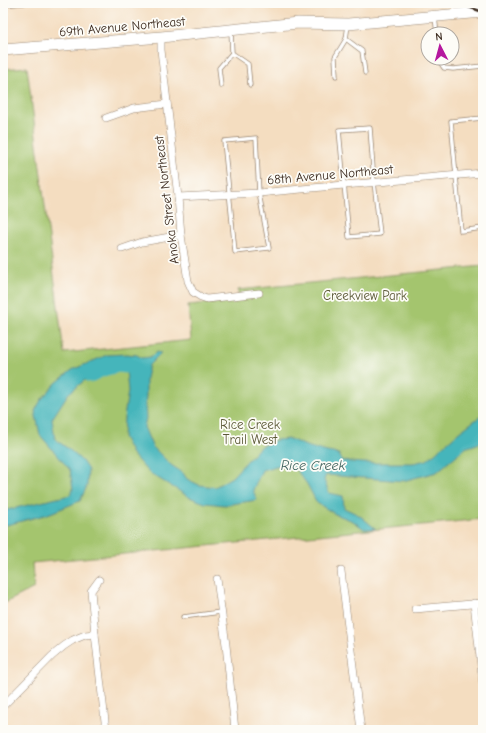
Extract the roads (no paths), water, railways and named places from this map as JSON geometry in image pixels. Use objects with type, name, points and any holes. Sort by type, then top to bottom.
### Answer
[{"type":"street","name":"69th Avenue Northeast","points":[[3,50],[161,37],[298,23],[348,24],[483,12]]},
{"type":"street","name":"Anoka Street Northeast","points":[[161,37],[161,50],[181,235],[188,281],[194,292],[200,297],[208,299],[259,293]]},
{"type":"street","points":[[106,118],[134,108],[167,104]]},
{"type":"street","name":"68th Avenue Northeast","points":[[178,197],[260,193],[483,173]]},
{"type":"street","points":[[122,249],[142,242],[181,235]]},
{"type":"street","points":[[341,571],[361,730]]},
{"type":"street","points":[[217,579],[234,730]]},
{"type":"street","points":[[99,580],[91,591],[106,730]]},
{"type":"street","points":[[415,608],[483,602]]},
{"type":"street","points":[[474,603],[483,684]]},
{"type":"street","points":[[3,706],[52,656],[64,646],[85,635],[95,634]]},
{"type":"lane","points":[[3,5],[24,3]]},
{"type":"lane","points":[[435,16],[436,26]]},
{"type":"lane","points":[[336,76],[335,56],[346,39],[348,24]]},
{"type":"lane","points":[[221,86],[219,68],[232,53],[231,30]]},
{"type":"lane","points":[[346,39],[362,51],[365,73]]},
{"type":"lane","points":[[232,53],[248,64],[250,85]]},
{"type":"lane","points":[[443,66],[444,68],[453,69],[483,66]]},
{"type":"lane","points":[[483,119],[451,121],[461,231],[483,228]]},
{"type":"lane","points":[[370,128],[374,182],[380,234],[349,237],[339,130],[370,128]]},
{"type":"lane","points":[[256,138],[260,193],[269,248],[235,252],[229,195],[224,141],[256,138]]},
{"type":"lane","points":[[183,617],[221,612]]},
{"type":"water","name":"Rice Creek","points":[[157,352],[161,353],[149,365],[146,378],[146,418],[144,427],[152,446],[171,465],[183,473],[187,479],[199,485],[215,487],[232,477],[260,447],[276,440],[290,439],[306,446],[339,454],[342,461],[362,463],[413,463],[427,460],[458,433],[483,416],[483,442],[465,448],[437,472],[403,481],[326,475],[324,480],[329,493],[343,496],[344,508],[359,515],[376,529],[364,529],[353,521],[335,514],[317,503],[307,484],[295,468],[280,465],[262,470],[253,490],[257,500],[225,505],[205,503],[189,497],[148,472],[132,454],[123,437],[128,391],[126,371],[118,365],[103,369],[85,380],[68,394],[52,419],[55,439],[82,461],[88,470],[87,486],[80,501],[48,514],[3,526],[3,511],[70,495],[73,489],[70,470],[40,435],[35,411],[41,400],[56,383],[72,370],[107,355],[126,354],[137,355],[142,358],[150,357]]},
{"type":"waterway","name":"Rice Creek","points":[[90,375],[103,369],[118,365],[135,367],[137,369]]},
{"type":"railway","points":[[457,3],[483,12]]},
{"type":"park label","name":"Creekview Park","points":[[365,295]]},
{"type":"park label","name":"Rice Creek Trail West","points":[[250,432]]}]
